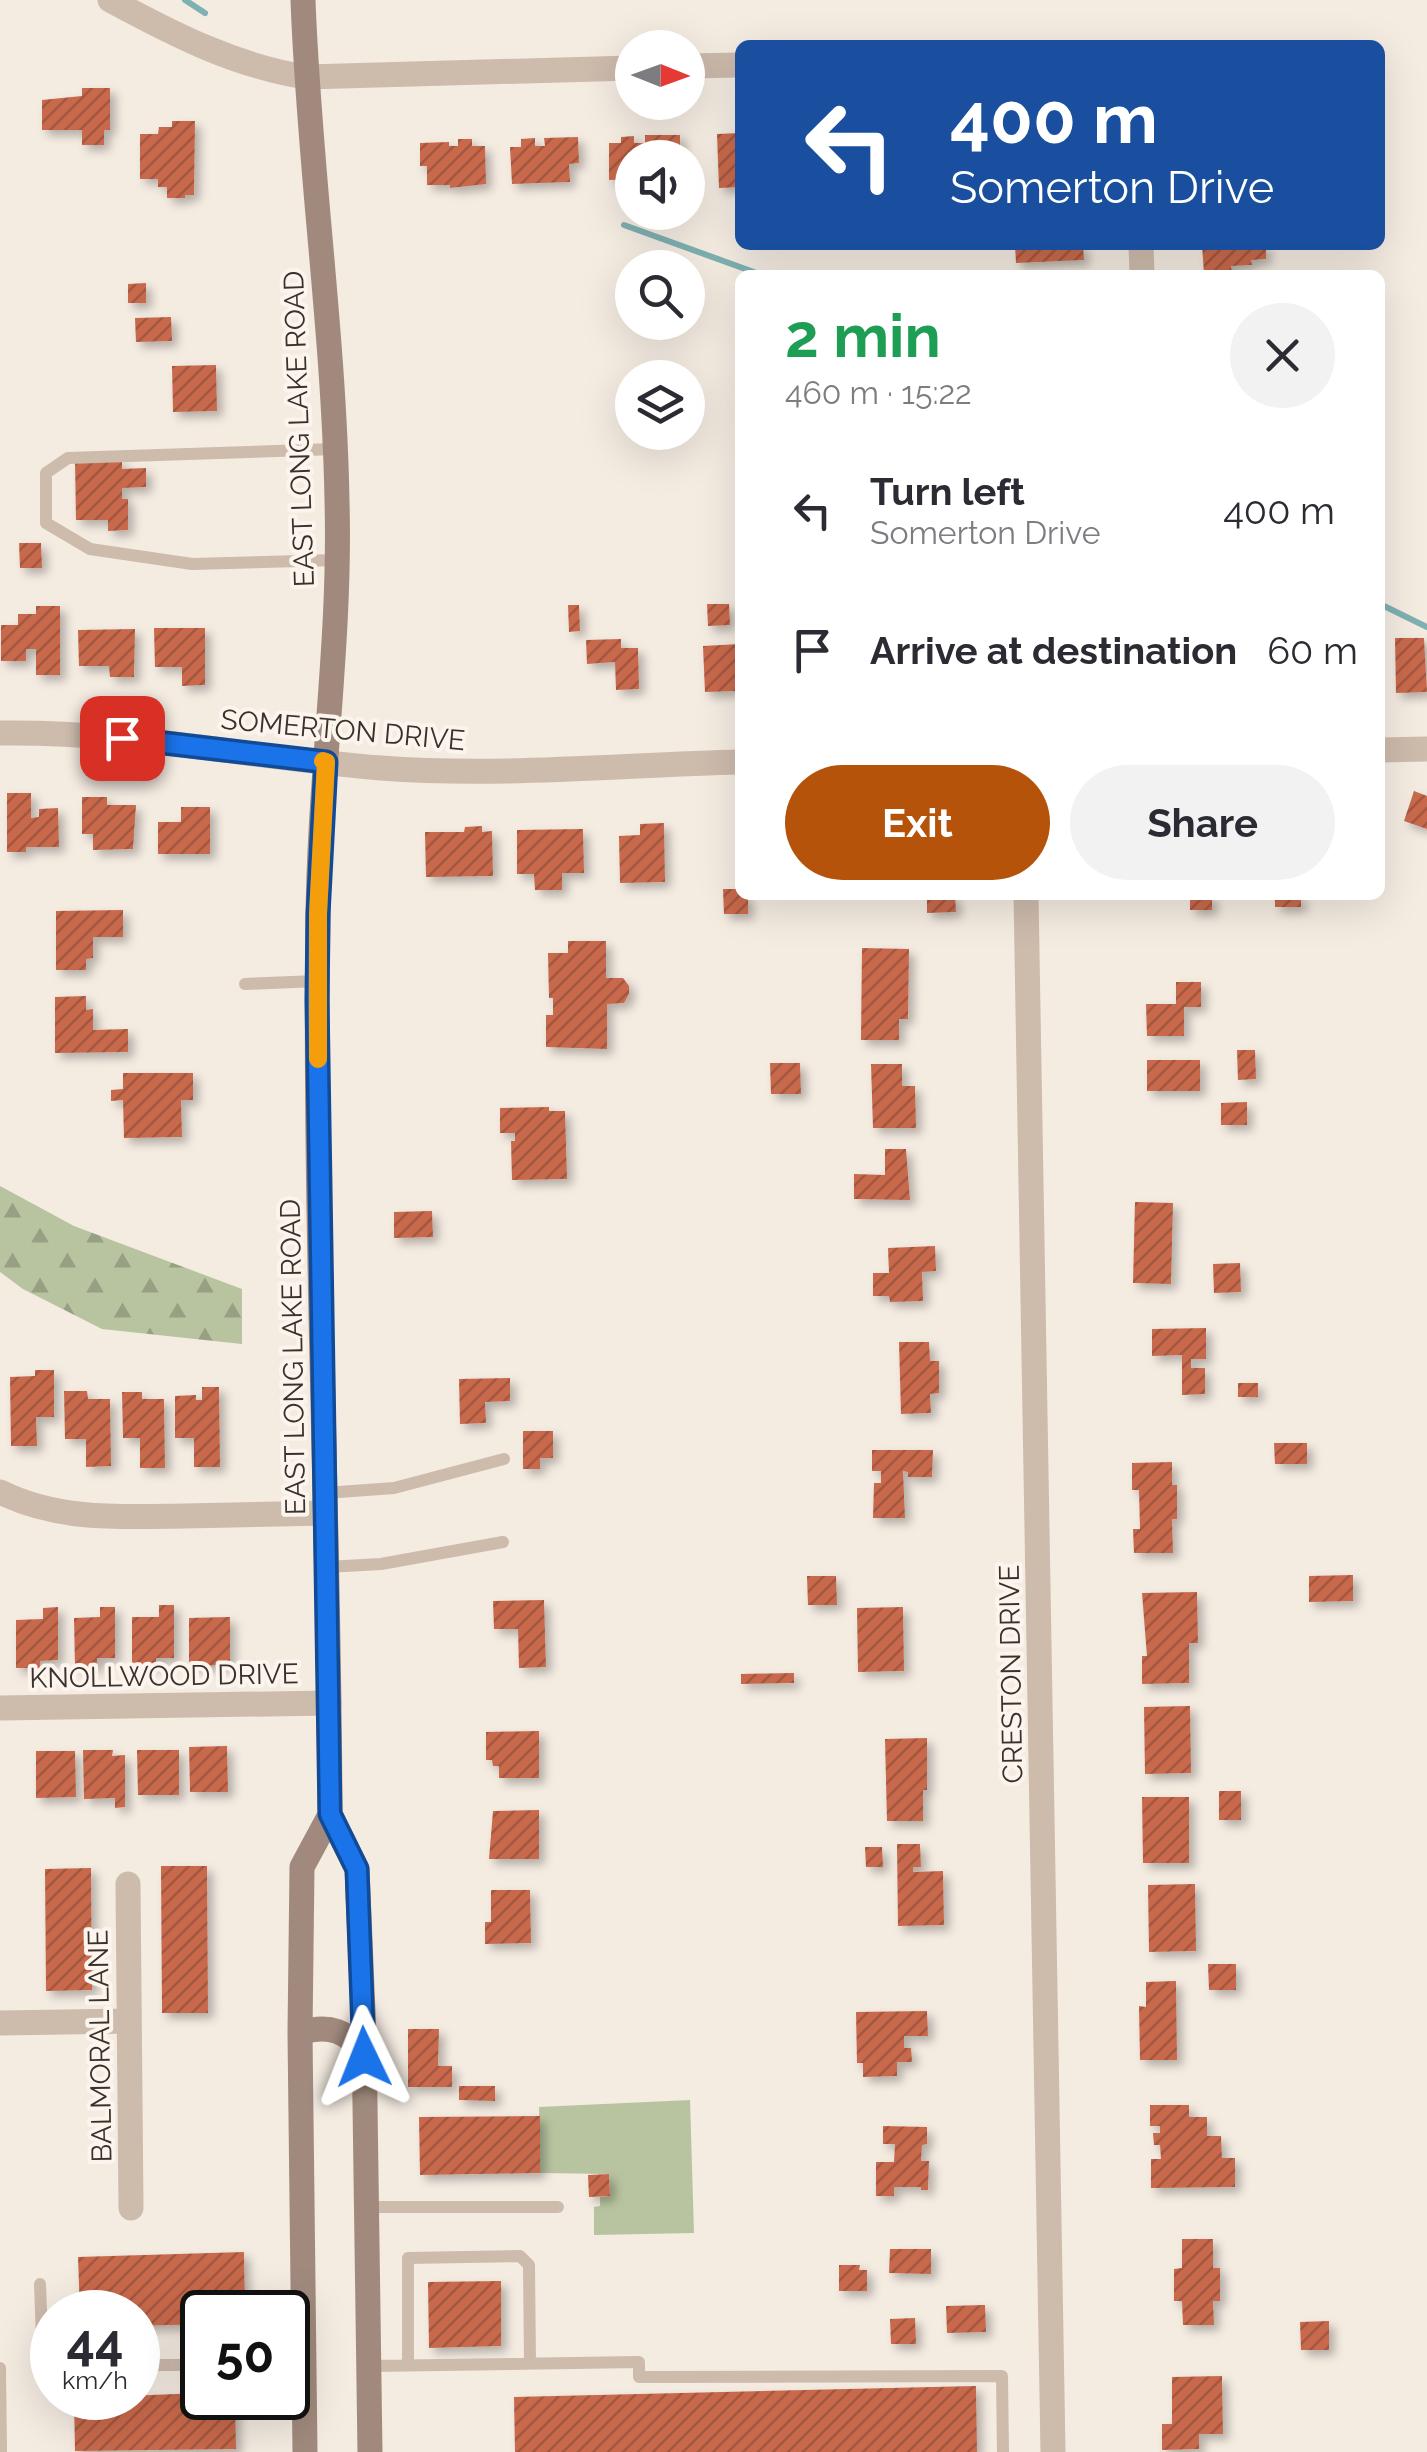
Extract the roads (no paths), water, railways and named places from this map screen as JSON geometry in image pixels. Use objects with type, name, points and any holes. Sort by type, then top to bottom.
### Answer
[{"type":"main road","name":"EAST LONG LAKE ROAD","points":[[303,0],[336,449],[337,560],[320,862],[318,981],[330,1814],[357,1869],[370,2452]]},
{"type":"main road","name":"EAST LONG LAKE ROAD","points":[[297,2290],[302,1867],[330,1814]]},
{"type":"main road","points":[[300,2034],[319,2028],[341,2032],[357,2044],[364,2057]]},
{"type":"main road","name":"EAST LONG LAKE ROAD","points":[[302,2420],[306,2452]]},
{"type":"street","points":[[110,0],[237,60],[306,76],[615,69]]},
{"type":"street","points":[[705,66],[735,65]]},
{"type":"street","name":"SOMERTON DRIVE","points":[[0,733],[122,738],[326,762],[470,772],[735,762]]},
{"type":"street","points":[[1385,750],[1427,749]]},
{"type":"street","name":"CRESTON DRIVE","points":[[1026,900],[1053,2452]]},
{"type":"street","points":[[0,1492],[70,1514],[110,1517],[325,1503]]},
{"type":"street","name":"KNOLLWOOD DRIVE","points":[[0,1708],[329,1703]]},
{"type":"street","name":"BALMORAL LANE","points":[[128,1884],[131,2208]]},
{"type":"street","points":[[0,2022],[130,2021]]},
{"type":"lane","points":[[336,449],[68,458],[46,474],[46,524],[90,549],[192,564],[337,560]]},
{"type":"lane","points":[[246,984],[318,981]]},
{"type":"lane","points":[[325,1503],[504,1459]]},
{"type":"lane","points":[[326,1567],[381,1564],[503,1542]]},
{"type":"lane","points":[[366,2207],[558,2206]]},
{"type":"lane","points":[[408,2364],[408,2258],[520,2256],[529,2265],[530,2363]]},
{"type":"lane","points":[[40,2284],[40,2290]]},
{"type":"lane","points":[[369,2366],[638,2362],[639,2377],[1002,2376],[1003,2452]]},
{"type":"lane","points":[[0,2368],[1,2452]]},
{"type":"waterway","points":[[185,0],[205,13]]},
{"type":"waterway","points":[[638,230],[748,270]]},
{"type":"waterway","points":[[1385,606],[1427,627]]}]
